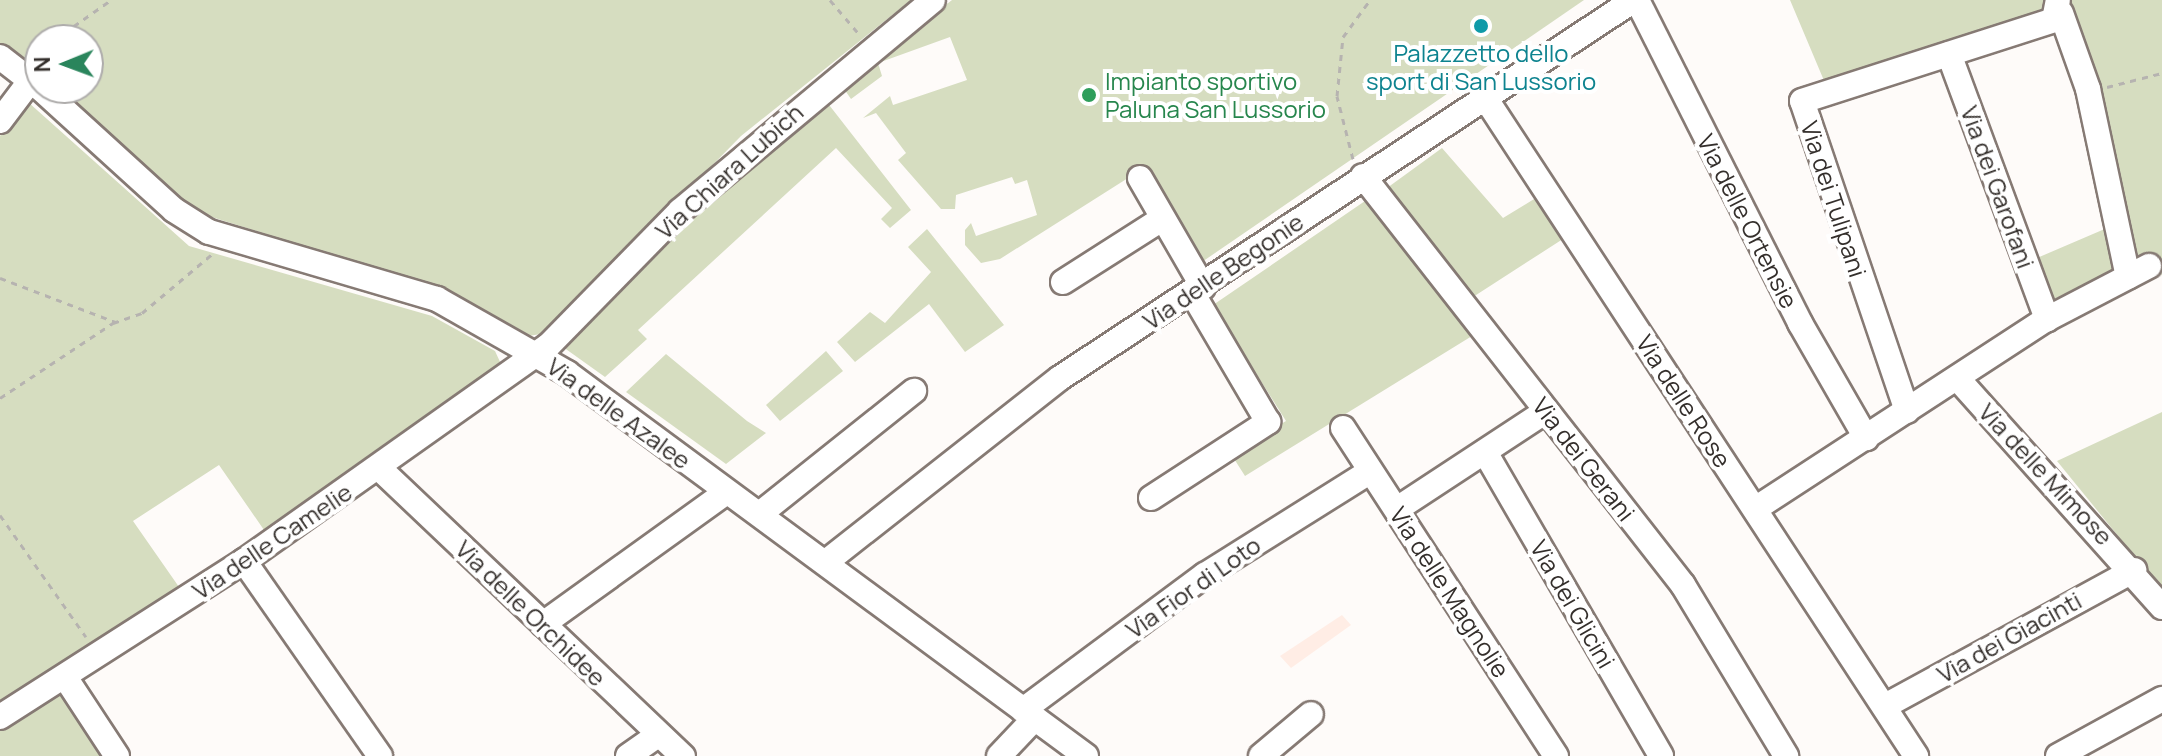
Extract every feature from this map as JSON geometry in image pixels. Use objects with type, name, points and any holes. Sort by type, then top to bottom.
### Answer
[{"type":"street","name":"Via Chiara Lubich","points":[[536,355],[680,211],[873,45],[933,0]]},
{"type":"street","name":"Via delle Begonie","points":[[826,562],[1060,378],[1198,290],[1484,96],[1636,0]]},
{"type":"street","name":"Via delle Ortensie","points":[[1636,0],[1800,323],[1866,438]]},
{"type":"street","points":[[1755,509],[2047,319],[2138,271],[2088,89],[2058,11]]},
{"type":"street","name":"Via dei Tulipani","points":[[1907,411],[1802,101],[1949,54],[2058,11]]},
{"type":"street","name":"Via dei Garofani","points":[[1949,54],[2047,319]]},
{"type":"street","name":"Via delle Azalee","points":[[0,57],[24,75]]},
{"type":"street","name":"Via delle Rose","points":[[1484,96],[1916,756]]},
{"type":"street","points":[[0,121],[24,98]]},
{"type":"street","name":"Via delle Azalee","points":[[58,104],[174,210],[219,236],[437,299],[536,355],[761,513],[1086,756]]},
{"type":"street","name":"Via dei Gerani","points":[[1363,176],[1683,585],[1786,756]]},
{"type":"street","points":[[1140,178],[1268,422],[1151,498]]},
{"type":"street","points":[[1063,282],[1162,219]]},
{"type":"street","name":"Via delle Camelie","points":[[0,717],[67,680],[244,561],[536,355]]},
{"type":"street","name":"Via delle Mimose","points":[[1958,379],[2134,570],[2162,607]]},
{"type":"street","points":[[761,513],[914,391]]},
{"type":"street","points":[[1397,509],[1546,411]]},
{"type":"street","name":"Via delle Magnolie","points":[[1343,428],[1556,756]]},
{"type":"street","name":"Via dei Glicini","points":[[1485,452],[1661,756]]},
{"type":"street","name":"Via delle Orchidee","points":[[379,468],[683,756]]},
{"type":"street","name":"Via Fior di Loto","points":[[1029,714],[1205,575],[1369,472]]},
{"type":"street","points":[[543,624],[727,492]]},
{"type":"street","points":[[244,561],[380,756]]},
{"type":"street","name":"Via dei Giacinti","points":[[1885,706],[2134,570]]},
{"type":"street","points":[[67,680],[117,756]]},
{"type":"street","points":[[2058,756],[2162,699]]},
{"type":"street","points":[[999,756],[1029,714]]},
{"type":"street","points":[[1261,756],[1311,714]]},
{"type":"street","points":[[628,756],[658,735]]},
{"type":"path","points":[[77,24],[111,0]]},
{"type":"path","points":[[830,0],[873,45]]},
{"type":"path","points":[[1363,176],[1346,148],[1337,96],[1343,37],[1370,0]]},
{"type":"path","points":[[2088,89],[2162,73]]},
{"type":"path","points":[[0,398],[117,322],[142,313],[210,258],[219,236]]},
{"type":"path","points":[[0,278],[117,322]]},
{"type":"path","points":[[0,515],[101,656]]},
{"type":"shaded area","points":[[1342,615],[1351,625],[1291,668],[1280,656]]},
{"type":"green space","points":[[0,0],[911,0],[741,136],[548,333],[528,336],[450,292],[199,213],[74,104],[104,104],[104,24],[24,24],[24,62],[0,43]]},
{"type":"green space","points":[[952,0],[1584,0],[1199,264],[1128,178],[1000,259],[981,263],[965,245],[965,230],[971,223],[976,236],[1037,215],[1027,180],[1015,184],[1012,177],[956,195],[955,209],[941,209],[898,160],[906,153],[876,113],[863,118],[890,96],[893,105],[967,80],[950,37],[878,63],[882,76],[851,99],[842,86]]},
{"type":"green space","points":[[1790,0],[2162,0],[2162,276],[2151,253],[2054,299],[2037,258],[2107,228],[2060,26],[1825,83]]},
{"type":"green space","points":[[826,101],[911,210],[890,228],[881,219],[892,208],[836,148],[638,330],[647,339],[605,377],[563,347],[704,205]]},
{"type":"green space","points":[[26,104],[30,104],[189,246],[432,316],[495,351],[501,364],[264,530],[219,465],[133,521],[179,587],[0,702],[0,136]]},
{"type":"green space","points":[[1442,148],[1503,218],[1539,196],[1566,237],[1473,297],[1387,188]]},
{"type":"green space","points":[[1365,201],[1472,336],[1245,476],[1231,454],[1286,421],[1213,305]]},
{"type":"green space","points":[[927,229],[1004,325],[965,352],[929,304],[855,362],[837,342],[870,312],[885,323],[931,272],[908,247]]},
{"type":"green space","points":[[826,351],[843,371],[780,421],[766,405]]},
{"type":"green space","points":[[666,354],[766,433],[726,464],[626,392]]},
{"type":"green space","points":[[2162,412],[2162,590],[2057,461]]},
{"type":"green space","points":[[64,692],[103,756],[0,756],[0,728]]},
{"type":"place","name":"Palazzetto dello sport di San Lussorio","points":[[1481,26]]},
{"type":"place","name":"Impianto sportivo Paluna San Lussorio","points":[[1089,95]]}]
